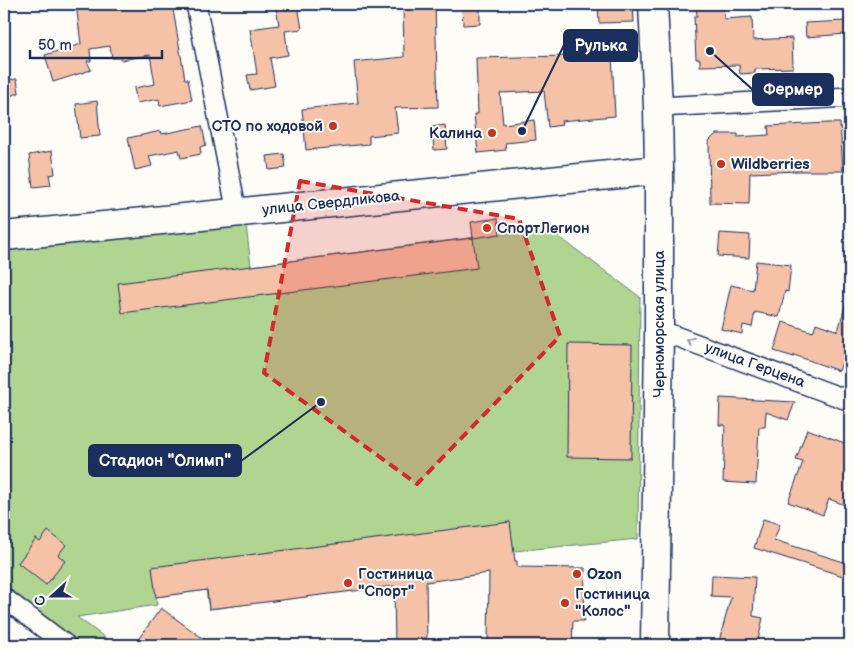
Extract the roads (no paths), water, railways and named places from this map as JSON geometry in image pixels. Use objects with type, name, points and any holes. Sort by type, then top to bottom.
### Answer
[{"type":"street","points":[[196,4],[237,213]]},
{"type":"street","name":"Черноморская улица","points":[[653,4],[659,170],[655,645]]},
{"type":"street","points":[[658,106],[850,98]]},
{"type":"street","name":"улица Свердликова","points":[[4,236],[659,170]]},
{"type":"street","name":"улица Герцена","points":[[659,330],[850,401]]},
{"type":"street","points":[[4,598],[66,645]]},
{"type":"place","name":"Фермер","points":[[710,51]]},
{"type":"place","name":"СТО по ходовой","points":[[333,126]]},
{"type":"place","name":"Рулька","points":[[522,131]]},
{"type":"place","name":"Калина","points":[[492,133]]},
{"type":"place","name":"Wildberries","points":[[721,164]]},
{"type":"place","name":"СпортЛегион","points":[[487,228]]},
{"type":"place","name":"Стадион \"Олимп\"","points":[[321,402]]},
{"type":"place","name":"Ozon","points":[[577,574]]},
{"type":"place","name":"Гостиница \"Спорт\"","points":[[348,583]]},
{"type":"place","name":"Гостиница \"Колос\"","points":[[565,603]]}]
